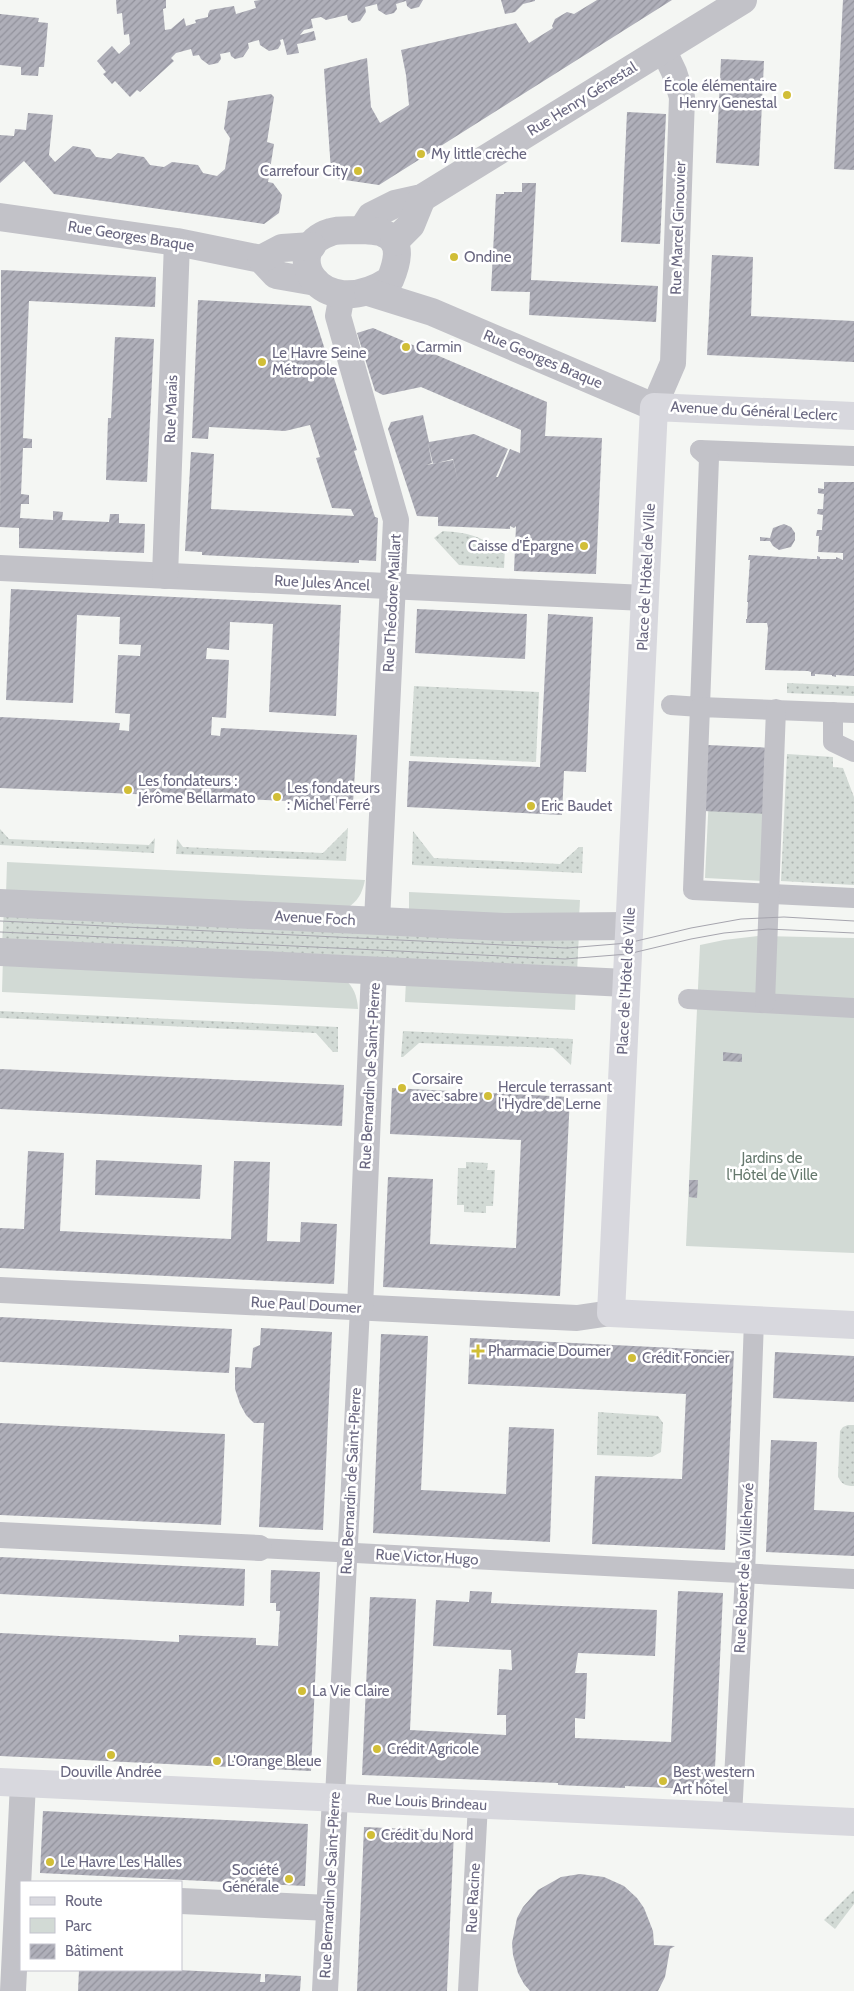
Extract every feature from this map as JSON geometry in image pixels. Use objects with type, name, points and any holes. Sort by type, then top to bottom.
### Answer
[{"type":"main road","name":"Avenue du Général Leclerc","points":[[654,407],[854,416]]},
{"type":"main road","name":"Place de l'Hôtel de Ville","points":[[611,1313],[654,407]]},
{"type":"main road","points":[[611,1313],[854,1325]]},
{"type":"main road","name":"Rue Louis Brindeau","points":[[12,1783],[854,1822]]},
{"type":"street","name":"Rue Henry Génestal","points":[[362,230],[371,216],[395,204],[422,198],[743,0]]},
{"type":"street","name":"Rue Marcel Ginouvier","points":[[654,407],[673,363],[682,97],[674,72],[663,49]]},
{"type":"street","points":[[395,254],[388,234],[362,230],[330,232],[320,238],[308,251],[306,266],[322,289],[332,293],[355,293],[390,280],[395,254],[411,225],[422,198]]},
{"type":"street","name":"Rue Georges Braque","points":[[0,216],[177,242],[261,260],[276,275],[316,282]]},
{"type":"street","name":"Rue Marais","points":[[165,576],[177,242]]},
{"type":"street","points":[[261,260],[282,248],[312,246]]},
{"type":"street","name":"Rue Georges Braque","points":[[395,254],[401,278],[432,312]]},
{"type":"street","name":"Rue Georges Braque","points":[[355,293],[432,312],[654,407]]},
{"type":"street","name":"Rue Théodore Maillart","points":[[355,293],[338,316],[396,520],[377,921]]},
{"type":"street","points":[[854,456],[700,450],[709,458],[693,890],[854,898]]},
{"type":"street","name":"Rue Jules Ancel","points":[[0,568],[645,598]]},
{"type":"street","points":[[671,705],[854,713]]},
{"type":"street","points":[[765,1003],[776,709]]},
{"type":"street","points":[[833,712],[833,742],[854,752]]},
{"type":"street","name":"Avenue Foch","points":[[0,903],[504,927],[629,926]]},
{"type":"street","points":[[0,952],[626,982]]},
{"type":"street","name":"Rue Bernardin de Saint-Pierre","points":[[325,1991],[360,1308],[374,970]]},
{"type":"street","points":[[688,999],[854,1008]]},
{"type":"street","name":"Rue Paul Doumer","points":[[0,1290],[577,1318],[611,1313]]},
{"type":"street","name":"Rue Robert de la Villehervé","points":[[732,1816],[745,1574],[754,1320]]},
{"type":"street","name":"Rue Victor Hugo","points":[[0,1535],[854,1579]]},
{"type":"street","points":[[12,1783],[19,1892],[13,1991]]},
{"type":"street","name":"Rue Racine","points":[[468,1991],[478,1804]]},
{"type":"street","points":[[182,1900],[329,1908]]},
{"type":"green space","points":[[443,531],[470,535],[494,546],[505,548],[504,568],[459,565],[434,538]]},
{"type":"green space","points":[[787,683],[854,686],[854,696],[787,693]]},
{"type":"green space","points":[[414,686],[539,692],[536,762],[410,756]]},
{"type":"green space","points":[[711,754],[769,757],[763,881],[705,878]]},
{"type":"green space","points":[[787,754],[833,757],[833,767],[843,768],[854,797],[854,885],[781,881]]},
{"type":"green space","points":[[348,828],[346,861],[176,854],[177,839],[183,847],[323,853]]},
{"type":"green space","points":[[0,829],[9,839],[149,845],[155,838],[154,853],[0,845]]},
{"type":"green space","points":[[413,831],[434,858],[560,864],[579,847],[583,847],[582,873],[412,865]]},
{"type":"green space","points":[[7,862],[365,880],[359,897],[346,909],[6,895]]},
{"type":"green space","points":[[409,892],[580,900],[579,918],[409,912]]},
{"type":"green space","points":[[4,909],[579,933],[577,972],[2,945]]},
{"type":"green space","name":"Jardins de l'Hôtel de Ville","points":[[758,936],[854,938],[854,1253],[686,1246],[700,945]]},
{"type":"green space","points":[[3,958],[344,978],[354,992],[358,1009],[2,992]]},
{"type":"green space","points":[[406,980],[576,986],[575,1010],[405,1002]]},
{"type":"green space","points":[[0,1011],[338,1027],[338,1052],[333,1052],[316,1033],[0,1018]]},
{"type":"green space","points":[[403,1031],[573,1039],[571,1065],[553,1048],[419,1043],[401,1057]]},
{"type":"green space","points":[[466,1162],[488,1163],[487,1170],[495,1170],[493,1206],[486,1206],[486,1213],[464,1212],[464,1205],[457,1205],[458,1168],[466,1168]]},
{"type":"green space","points":[[598,1412],[658,1416],[663,1423],[661,1452],[652,1457],[597,1455]]},
{"type":"green space","points":[[848,1425],[854,1425],[854,1486],[844,1484],[838,1476],[840,1431]]},
{"type":"green space","points":[[854,1890],[854,1904],[835,1929],[824,1920]]},
{"type":"building","points":[[116,0],[166,0],[166,8],[163,9],[165,30],[171,29],[184,18],[186,26],[196,23],[195,20],[208,17],[210,10],[234,6],[236,14],[256,8],[254,1],[260,0],[423,0],[419,7],[411,9],[407,6],[406,1],[396,4],[397,9],[394,13],[386,15],[378,10],[377,4],[365,7],[366,12],[360,21],[352,23],[348,20],[347,15],[326,20],[321,17],[311,19],[313,28],[304,30],[300,35],[314,31],[316,40],[297,44],[299,53],[287,55],[283,39],[280,40],[281,44],[278,49],[269,51],[260,45],[259,40],[248,43],[249,48],[243,57],[235,59],[231,56],[230,52],[220,54],[221,59],[218,63],[209,65],[199,55],[193,56],[191,49],[176,53],[171,58],[174,61],[140,92],[137,90],[130,97],[115,81],[112,84],[103,74],[106,72],[97,61],[112,46],[119,54],[130,44],[129,34],[124,35],[122,13],[117,14]]},
{"type":"building","points":[[501,0],[535,1],[523,4],[515,12],[505,14]]},
{"type":"building","points":[[597,0],[672,0],[379,185],[338,179],[338,170],[331,171],[324,69],[367,58],[371,107],[380,123],[409,105],[401,50],[516,23],[529,43],[553,28],[555,19],[567,12],[574,14]]},
{"type":"building","points":[[843,0],[854,0],[854,170],[834,169]]},
{"type":"building","points":[[0,14],[39,18],[38,22],[48,23],[44,67],[39,67],[38,76],[21,75],[21,67],[0,65]]},
{"type":"building","points":[[721,59],[764,61],[759,166],[716,163]]},
{"type":"building","points":[[271,94],[274,97],[267,142],[274,144],[268,182],[273,183],[282,195],[279,213],[264,224],[54,194],[24,161],[0,183],[0,135],[14,136],[15,129],[26,130],[28,113],[53,115],[49,155],[55,162],[73,146],[90,149],[96,157],[111,159],[118,153],[144,157],[150,165],[164,167],[172,162],[198,165],[203,173],[217,176],[225,169],[230,138],[224,129],[228,101]]},
{"type":"building","points":[[627,112],[666,114],[660,244],[621,242]]},
{"type":"building","points":[[522,183],[536,183],[531,280],[658,286],[656,322],[529,315],[530,292],[491,291],[496,194],[522,192]]},
{"type":"building","points":[[712,255],[753,257],[751,316],[854,321],[854,362],[707,355]]},
{"type":"building","points":[[1,270],[156,277],[155,307],[29,301],[23,438],[32,439],[32,448],[23,448],[21,494],[29,495],[29,504],[21,504],[20,518],[53,520],[53,511],[63,512],[62,520],[109,522],[110,514],[119,514],[119,523],[145,524],[144,553],[19,548],[19,528],[0,527]]},
{"type":"building","points":[[198,300],[311,306],[357,450],[354,451],[375,517],[378,518],[376,561],[359,560],[359,563],[202,555],[202,552],[185,551],[191,452],[214,454],[211,509],[354,516],[351,509],[332,508],[316,458],[320,457],[310,425],[285,431],[209,427],[208,439],[192,438]]},
{"type":"building","points":[[373,328],[547,402],[545,436],[602,438],[596,574],[514,571],[516,526],[514,528],[510,526],[510,529],[438,526],[438,517],[417,516],[388,429],[391,422],[423,415],[429,442],[474,434],[508,449],[496,477],[498,477],[510,449],[520,453],[521,430],[421,387],[383,395],[375,391],[357,333]]},
{"type":"building","points":[[115,337],[154,339],[147,482],[106,480],[108,418],[111,418]]},
{"type":"building","points":[[824,482],[854,482],[854,676],[836,675],[836,677],[815,674],[815,676],[811,676],[811,672],[808,671],[765,670],[767,623],[746,623],[749,555],[812,559],[817,559],[817,556],[820,559],[836,559],[836,557],[843,560],[843,553],[818,552],[819,536],[816,536],[817,530],[822,530],[823,515],[817,514],[818,509],[823,509],[824,494],[818,493],[818,488],[824,489]]},
{"type":"building","points":[[784,524],[791,527],[795,533],[795,540],[791,547],[779,550],[770,541],[760,541],[760,537],[770,538],[773,528]]},
{"type":"building","points":[[11,589],[341,605],[336,716],[269,712],[273,624],[230,622],[229,650],[207,648],[206,659],[229,660],[226,718],[212,717],[211,735],[220,736],[221,728],[357,735],[353,804],[0,788],[0,717],[120,723],[119,730],[129,731],[130,714],[115,713],[118,655],[140,656],[141,645],[119,644],[120,617],[77,615],[73,703],[6,700]]},
{"type":"building","points":[[417,609],[527,614],[525,659],[415,653]]},
{"type":"building","points":[[548,614],[593,617],[586,772],[564,771],[562,815],[407,807],[409,761],[540,767]]},
{"type":"building","points":[[707,745],[773,748],[770,814],[703,811]]},
{"type":"building","points":[[723,1052],[742,1054],[742,1062],[723,1061]]},
{"type":"building","points":[[0,1069],[344,1085],[342,1126],[0,1109]]},
{"type":"building","points":[[392,1088],[570,1097],[560,1296],[383,1287],[388,1177],[433,1179],[430,1244],[516,1248],[521,1140],[390,1134]]},
{"type":"building","points":[[28,1151],[64,1153],[60,1231],[231,1239],[234,1161],[270,1162],[267,1241],[300,1242],[301,1222],[337,1224],[334,1284],[0,1268],[0,1228],[24,1229]]},
{"type":"building","points":[[96,1160],[202,1165],[200,1199],[95,1195]]},
{"type":"building","points":[[689,1180],[698,1180],[697,1198],[689,1197]]},
{"type":"building","points":[[0,1317],[232,1329],[229,1373],[0,1362]]},
{"type":"building","points":[[261,1328],[332,1332],[323,1530],[259,1527],[264,1423],[254,1423],[246,1415],[240,1404],[235,1389],[235,1367],[251,1368],[253,1348],[260,1345]]},
{"type":"building","points":[[381,1334],[428,1336],[421,1490],[506,1494],[509,1427],[554,1429],[550,1542],[373,1533]]},
{"type":"building","points":[[470,1338],[734,1351],[725,1550],[592,1544],[595,1476],[682,1479],[686,1394],[468,1384]]},
{"type":"building","points":[[775,1352],[854,1356],[854,1402],[773,1398]]},
{"type":"building","points":[[0,1423],[225,1434],[221,1525],[0,1515]]},
{"type":"building","points":[[771,1440],[817,1442],[814,1510],[854,1512],[854,1556],[766,1552]]},
{"type":"building","points":[[0,1557],[245,1569],[244,1606],[0,1594]]},
{"type":"building","points":[[271,1570],[320,1572],[311,1771],[0,1756],[0,1633],[179,1642],[179,1635],[256,1638],[256,1645],[278,1646],[280,1611],[276,1611],[276,1603],[270,1603]]},
{"type":"building","points":[[470,1591],[492,1592],[491,1603],[657,1610],[655,1656],[578,1653],[575,1673],[587,1673],[585,1719],[575,1718],[575,1738],[671,1742],[678,1591],[723,1593],[714,1790],[625,1786],[625,1788],[558,1785],[558,1783],[362,1775],[370,1597],[416,1599],[410,1730],[506,1735],[506,1715],[497,1715],[499,1669],[512,1670],[511,1650],[433,1646],[436,1600],[469,1602]]},
{"type":"building","points":[[43,1811],[308,1824],[305,1886],[40,1873]]},
{"type":"building","points":[[364,1827],[454,1831],[447,1991],[357,1991]]},
{"type":"building","points":[[580,1874],[604,1877],[624,1886],[637,1898],[644,1908],[653,1931],[654,1945],[675,1946],[670,1949],[665,1977],[658,1991],[530,1991],[524,1984],[518,1973],[513,1955],[512,1943],[517,1918],[523,1907],[538,1890],[561,1877]]},
{"type":"building","points":[[182,1970],[261,1974],[260,1982],[265,1982],[265,1974],[301,1976],[300,1991],[78,1991],[79,1971]]},
{"type":"tram line","points":[[0,921],[567,948],[628,943],[691,928],[741,919],[784,917],[854,921]]},
{"type":"tram line","points":[[0,932],[565,959],[628,954],[724,933],[768,929],[854,933]]},
{"type":"place","name":"École élémentaire Henry Genestal","points":[[787,95]]},
{"type":"place","name":"My little crèche","points":[[421,154]]},
{"type":"place","name":"Carrefour City","points":[[358,171]]},
{"type":"place","name":"Ondine","points":[[454,257]]},
{"type":"place","name":"Carmin","points":[[406,347]]},
{"type":"place","name":"Le Havre Seine Métropole","points":[[262,362]]},
{"type":"place","name":"Caisse d'Épargne","points":[[584,546]]},
{"type":"place","name":"Les fondateurs : Jérôme Bellarmato","points":[[128,790]]},
{"type":"place","name":"Les fondateurs : Michel Ferré","points":[[277,797]]},
{"type":"place","name":"Eric Baudet","points":[[531,806]]},
{"type":"place","name":"Corsaire avec sabre","points":[[402,1088]]},
{"type":"place","name":"Hercule terrassant l'Hydre de Lerne","points":[[488,1096]]},
{"type":"place","name":"Pharmacie Doumer","points":[[478,1351]]},
{"type":"place","name":"Crédit Foncier","points":[[632,1358]]},
{"type":"place","name":"La Vie Claire","points":[[302,1691]]},
{"type":"place","name":"Crédit Agricole","points":[[377,1749]]},
{"type":"place","name":"Douville Andrée","points":[[111,1755]]},
{"type":"place","name":"L'Orange Bleue","points":[[217,1761]]},
{"type":"place","name":"Best western Art hôtel","points":[[663,1781]]},
{"type":"place","name":"Crédit du Nord","points":[[371,1835]]},
{"type":"place","name":"Le Havre Les Halles","points":[[50,1862]]},
{"type":"place","name":"Société Générale","points":[[289,1879]]}]
